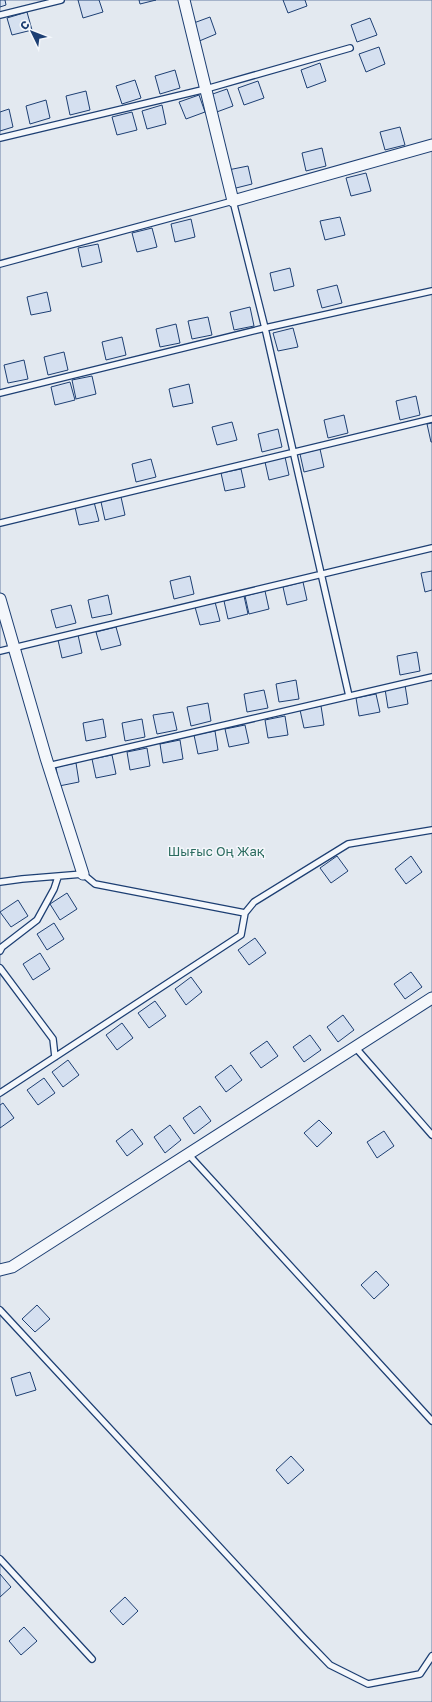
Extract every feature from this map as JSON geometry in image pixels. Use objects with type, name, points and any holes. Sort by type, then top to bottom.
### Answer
[{"type":"street","points":[[184,0],[233,201],[432,145]]},
{"type":"street","points":[[0,599],[48,766],[83,874]]},
{"type":"street","points":[[0,1270],[12,1267],[432,998]]},
{"type":"lane","points":[[0,15],[61,0]]},
{"type":"lane","points":[[0,138],[206,89],[350,48]]},
{"type":"lane","points":[[0,264],[233,201],[265,328],[292,453],[349,696]]},
{"type":"lane","points":[[0,393],[265,328],[432,290]]},
{"type":"lane","points":[[0,523],[432,419]]},
{"type":"lane","points":[[0,651],[432,548]]},
{"type":"lane","points":[[48,766],[432,676]]},
{"type":"lane","points":[[0,1093],[241,935],[245,913],[254,902],[348,844],[432,830]]},
{"type":"lane","points":[[0,882],[22,878],[58,877],[83,874],[95,884],[245,913]]},
{"type":"lane","points":[[0,950],[37,920],[54,889],[58,877]]},
{"type":"lane","points":[[0,968],[53,1039],[56,1057]]},
{"type":"lane","points":[[355,1047],[432,1135]]},
{"type":"lane","points":[[188,1154],[432,1421]]},
{"type":"lane","points":[[0,1310],[330,1665],[368,1684],[420,1674],[432,1656]]},
{"type":"lane","points":[[0,1559],[92,1659]]},
{"type":"green space","name":"Шығыс Оң Жақ","points":[[0,0],[432,0],[432,1702],[0,1702]]},
{"type":"building","points":[[0,0],[5,0],[6,5],[0,7]]},
{"type":"building","points":[[78,0],[99,0],[103,12],[83,18]]},
{"type":"building","points":[[139,0],[156,0],[140,4]]},
{"type":"building","points":[[283,0],[305,0],[307,6],[288,13]]},
{"type":"building","points":[[27,12],[32,30],[12,35],[7,18]]},
{"type":"building","points":[[210,17],[216,34],[197,42],[191,24]]},
{"type":"building","points":[[370,18],[377,35],[357,42],[351,25]]},
{"type":"building","points":[[379,47],[385,64],[366,72],[359,54]]},
{"type":"building","points":[[320,63],[326,81],[307,88],[301,70]]},
{"type":"building","points":[[175,70],[180,88],[160,94],[155,76]]},
{"type":"building","points":[[135,80],[141,98],[122,104],[116,86]]},
{"type":"building","points":[[258,81],[264,98],[244,105],[238,88]]},
{"type":"building","points":[[227,89],[233,106],[214,113],[207,96]]},
{"type":"building","points":[[86,91],[90,110],[70,115],[66,96]]},
{"type":"building","points":[[199,95],[205,112],[186,119],[179,102]]},
{"type":"building","points":[[46,100],[50,118],[30,124],[26,106]]},
{"type":"building","points":[[162,105],[166,124],[147,129],[142,111]]},
{"type":"building","points":[[9,109],[13,127],[0,131],[0,112]]},
{"type":"building","points":[[132,112],[137,130],[117,135],[112,117]]},
{"type":"building","points":[[400,127],[405,145],[385,150],[380,132]]},
{"type":"building","points":[[322,148],[326,166],[306,171],[302,153]]},
{"type":"building","points":[[248,166],[252,184],[232,189],[228,170]]},
{"type":"building","points":[[366,173],[371,191],[351,196],[346,178]]},
{"type":"building","points":[[340,217],[345,235],[325,240],[320,221]]},
{"type":"building","points":[[191,219],[195,237],[175,242],[171,224]]},
{"type":"building","points":[[152,228],[157,247],[137,252],[132,233]]},
{"type":"building","points":[[98,244],[102,262],[82,267],[78,248]]},
{"type":"building","points":[[290,268],[294,286],[274,291],[270,273]]},
{"type":"building","points":[[337,285],[342,303],[322,308],[317,290]]},
{"type":"building","points":[[47,292],[51,311],[31,315],[27,297]]},
{"type":"building","points":[[250,307],[254,326],[234,330],[230,312]]},
{"type":"building","points":[[208,317],[212,335],[192,339],[188,321]]},
{"type":"building","points":[[176,324],[180,343],[160,347],[156,329]]},
{"type":"building","points":[[293,328],[298,347],[278,351],[273,333]]},
{"type":"building","points":[[122,337],[126,355],[106,360],[102,342]]},
{"type":"building","points":[[64,352],[68,370],[48,375],[44,357]]},
{"type":"building","points":[[24,360],[28,379],[8,383],[4,365]]},
{"type":"building","points":[[92,376],[96,394],[76,399],[72,380]]},
{"type":"building","points":[[70,382],[75,400],[55,405],[51,387]]},
{"type":"building","points":[[189,384],[193,403],[173,407],[169,389]]},
{"type":"building","points":[[416,396],[420,415],[400,420],[396,401]]},
{"type":"building","points":[[344,415],[348,433],[328,438],[324,420]]},
{"type":"building","points":[[232,422],[237,440],[217,445],[212,427]]},
{"type":"building","points":[[432,423],[432,442],[431,442],[427,424]]},
{"type":"building","points":[[278,429],[282,447],[262,452],[258,434]]},
{"type":"building","points":[[320,449],[324,467],[304,472],[300,454]]},
{"type":"building","points":[[285,457],[289,475],[269,480],[265,462]]},
{"type":"building","points":[[151,459],[156,477],[136,482],[132,464]]},
{"type":"building","points":[[241,469],[245,487],[225,491],[221,473]]},
{"type":"building","points":[[121,497],[125,515],[105,520],[101,502]]},
{"type":"building","points":[[94,502],[99,521],[79,525],[75,507]]},
{"type":"building","points":[[432,571],[432,590],[425,592],[421,573]]},
{"type":"building","points":[[190,576],[194,594],[174,599],[170,581]]},
{"type":"building","points":[[303,582],[307,600],[287,605],[283,587]]},
{"type":"building","points":[[265,591],[269,609],[249,614],[245,596]]},
{"type":"building","points":[[108,595],[112,614],[92,618],[88,600]]},
{"type":"building","points":[[244,596],[248,614],[228,619],[224,601]]},
{"type":"building","points":[[215,602],[220,621],[200,625],[195,607]]},
{"type":"building","points":[[71,605],[76,623],[56,628],[51,610]]},
{"type":"building","points":[[116,627],[121,645],[101,650],[96,632]]},
{"type":"building","points":[[78,635],[82,653],[62,658],[58,640]]},
{"type":"building","points":[[417,652],[420,671],[400,675],[397,656]]},
{"type":"building","points":[[296,680],[299,699],[279,702],[276,684]]},
{"type":"building","points":[[405,685],[408,704],[388,708],[385,689]]},
{"type":"building","points":[[264,690],[268,708],[247,712],[244,694]]},
{"type":"building","points":[[376,694],[380,712],[359,716],[356,698]]},
{"type":"building","points":[[208,703],[211,721],[191,726],[187,707]]},
{"type":"building","points":[[321,706],[324,725],[304,728],[300,710]]},
{"type":"building","points":[[173,712],[177,730],[157,734],[153,715]]},
{"type":"building","points":[[285,716],[288,735],[268,738],[265,720]]},
{"type":"building","points":[[103,719],[106,737],[86,741],[83,723]]},
{"type":"building","points":[[142,719],[145,737],[125,741],[122,723]]},
{"type":"building","points":[[245,725],[249,743],[229,747],[225,729]]},
{"type":"building","points":[[215,731],[218,750],[198,754],[194,735]]},
{"type":"building","points":[[180,740],[183,759],[163,763],[160,744]]},
{"type":"building","points":[[147,748],[150,766],[130,770],[127,752]]},
{"type":"building","points":[[112,755],[116,774],[96,778],[92,759]]},
{"type":"building","points":[[76,763],[79,782],[59,786],[56,767]]},
{"type":"building","points":[[337,856],[348,871],[331,883],[320,868]]},
{"type":"building","points":[[411,856],[422,872],[406,884],[395,869]]},
{"type":"building","points":[[67,893],[77,909],[60,920],[50,904]]},
{"type":"building","points":[[18,900],[28,916],[11,927],[0,912]]},
{"type":"building","points":[[54,923],[64,939],[47,950],[37,934]]},
{"type":"building","points":[[255,938],[266,953],[249,965],[238,950]]},
{"type":"building","points":[[40,953],[50,969],[33,980],[23,964]]},
{"type":"building","points":[[411,972],[422,987],[405,999],[394,984]]},
{"type":"building","points":[[191,977],[202,992],[186,1005],[175,989]]},
{"type":"building","points":[[155,1001],[166,1016],[149,1028],[138,1013]]},
{"type":"building","points":[[343,1015],[354,1030],[338,1042],[327,1027]]},
{"type":"building","points":[[122,1023],[133,1038],[117,1050],[106,1035]]},
{"type":"building","points":[[310,1035],[321,1050],[304,1062],[293,1047]]},
{"type":"building","points":[[267,1041],[278,1056],[261,1068],[250,1053]]},
{"type":"building","points":[[68,1060],[79,1075],[63,1087],[52,1072]]},
{"type":"building","points":[[231,1065],[242,1080],[226,1092],[215,1077]]},
{"type":"building","points":[[44,1078],[55,1093],[38,1105],[27,1090]]},
{"type":"building","points":[[3,1103],[14,1118],[0,1128],[0,1105]]},
{"type":"building","points":[[200,1106],[211,1121],[194,1134],[183,1118]]},
{"type":"building","points":[[319,1120],[332,1133],[317,1147],[304,1133]]},
{"type":"building","points":[[170,1125],[181,1140],[165,1153],[154,1137]]},
{"type":"building","points":[[132,1129],[143,1144],[127,1156],[116,1141]]},
{"type":"building","points":[[384,1131],[394,1146],[377,1158],[367,1142]]},
{"type":"building","points":[[376,1271],[389,1285],[374,1299],[361,1285]]},
{"type":"building","points":[[37,1305],[50,1319],[35,1332],[22,1319]]},
{"type":"building","points":[[30,1372],[36,1390],[16,1396],[11,1378]]},
{"type":"building","points":[[291,1456],[304,1470],[288,1484],[276,1470]]},
{"type":"building","points":[[0,1574],[11,1587],[0,1597]]},
{"type":"building","points":[[125,1597],[138,1611],[123,1625],[110,1611]]},
{"type":"building","points":[[24,1627],[37,1641],[21,1655],[9,1641]]}]
